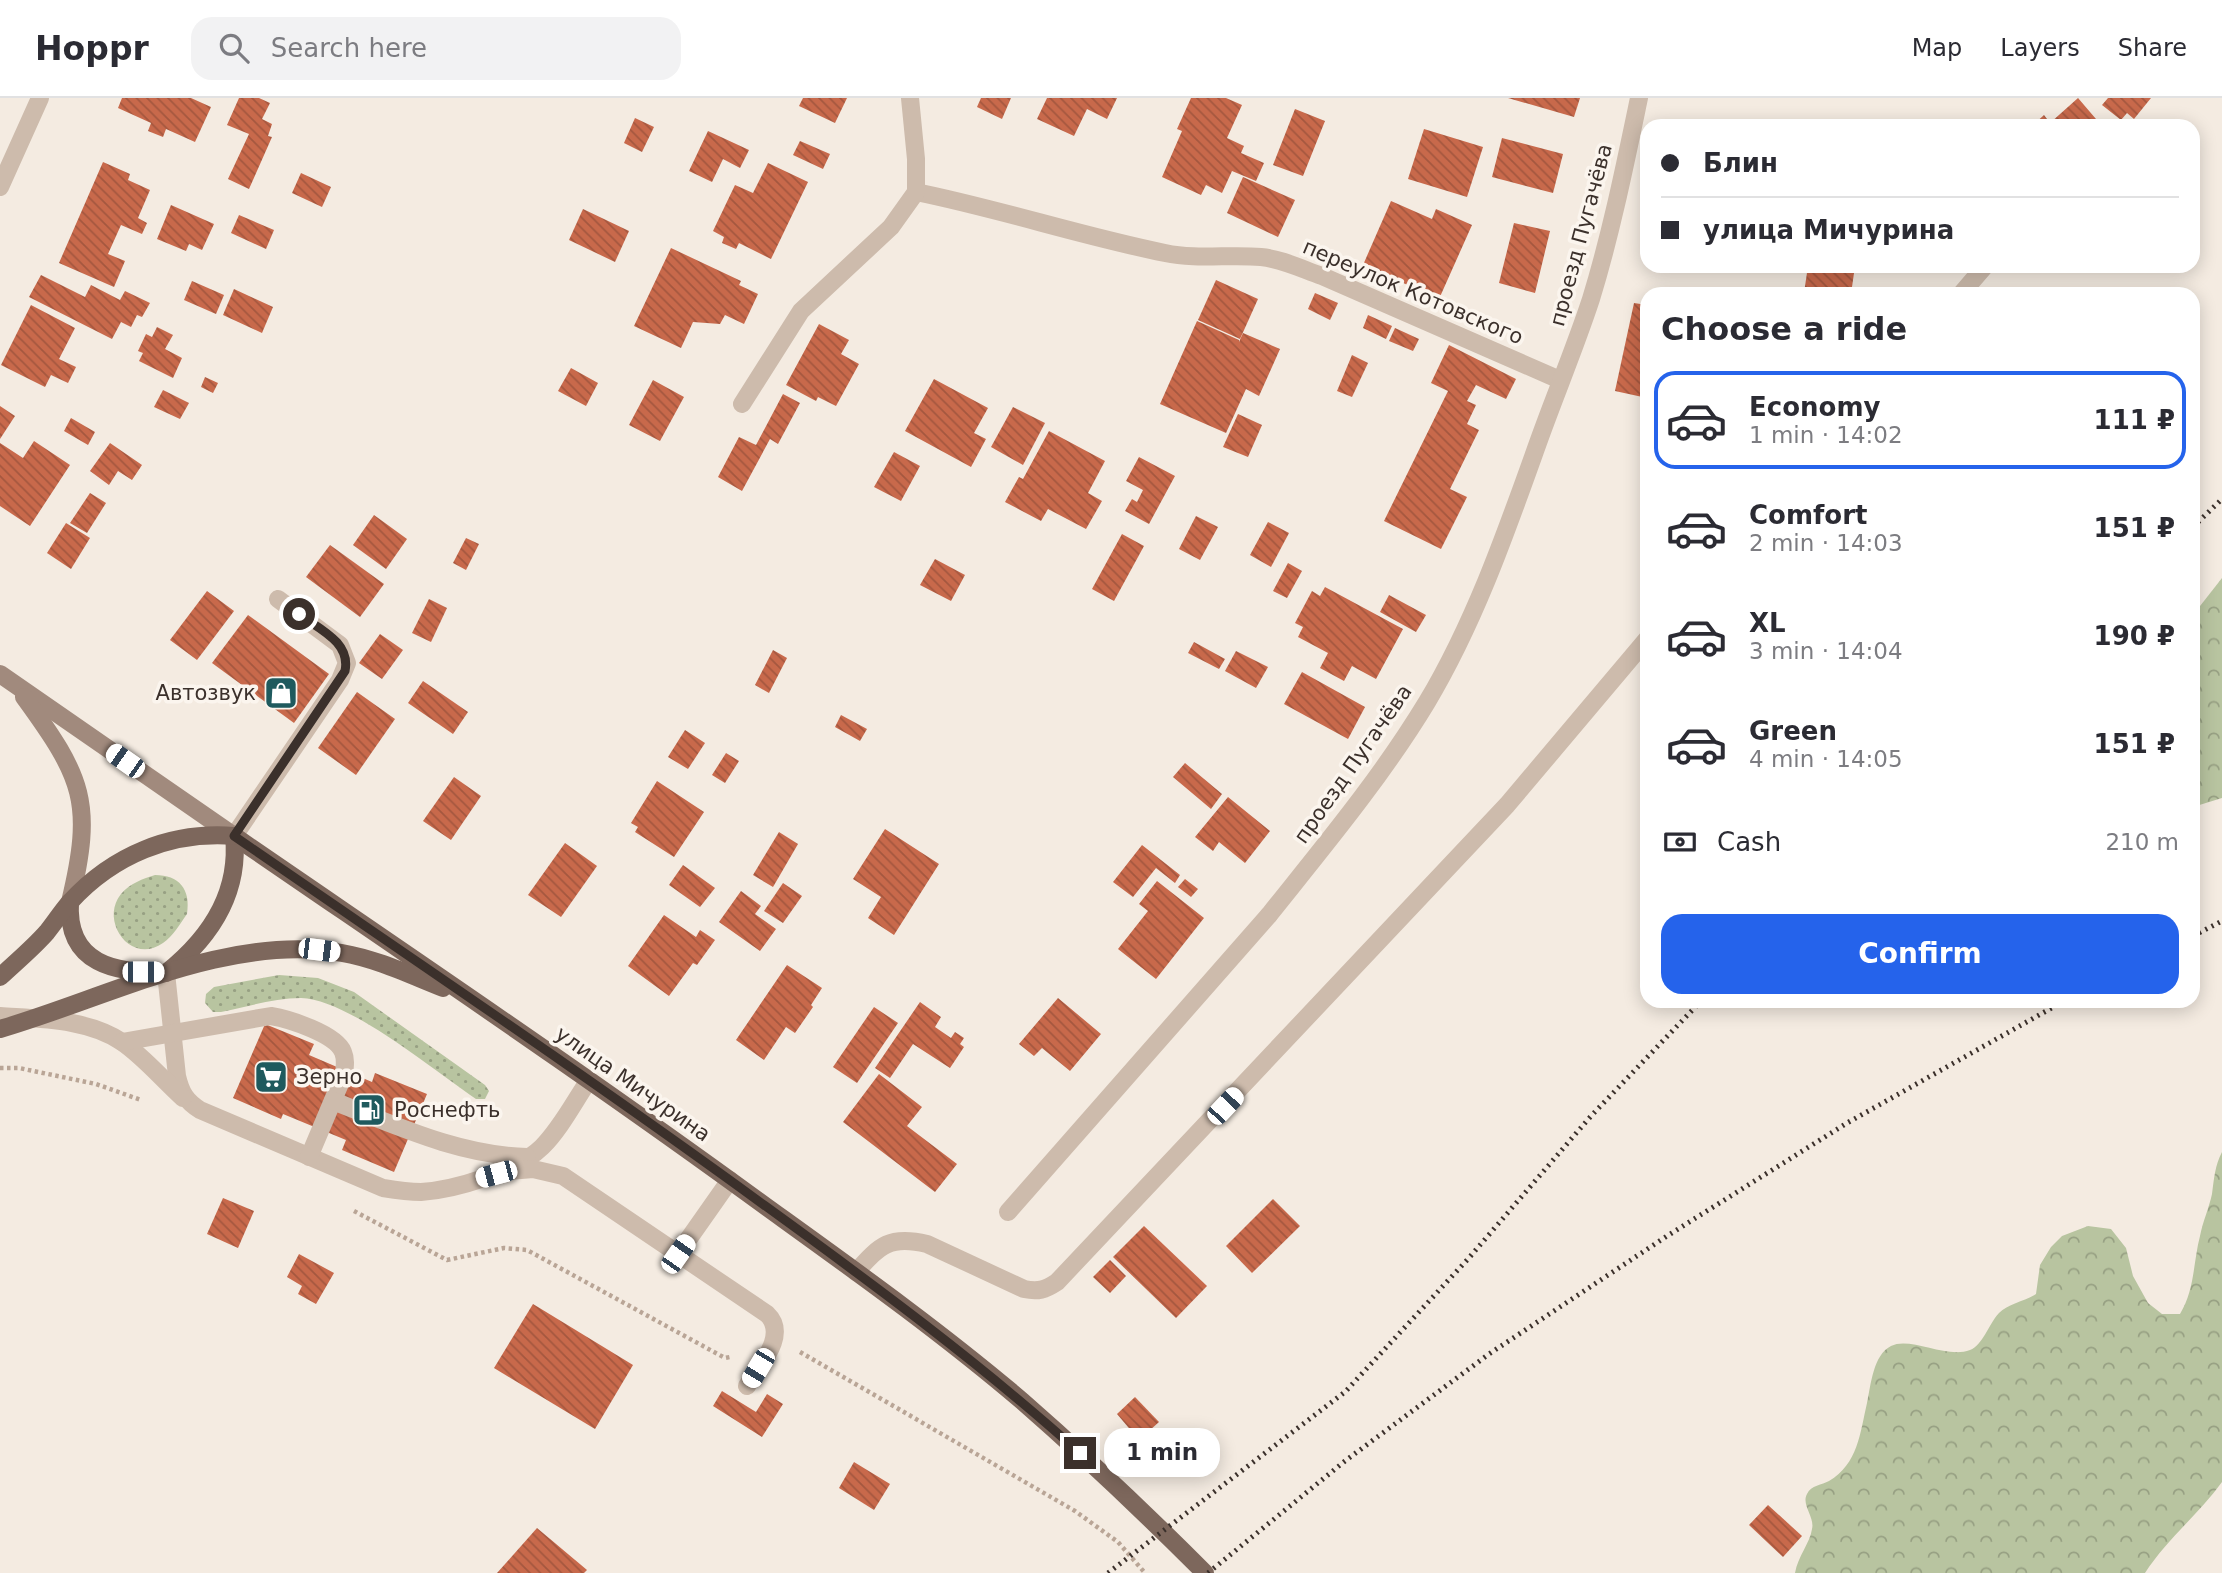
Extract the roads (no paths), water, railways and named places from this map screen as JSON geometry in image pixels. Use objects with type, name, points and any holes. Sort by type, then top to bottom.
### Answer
[{"type":"main road","name":"улица Мичурина","points":[[0,674],[589,1080],[856,1272],[943,1337],[1020,1400],[1139,1507],[1205,1573]]},
{"type":"main road","points":[[0,976],[38,941],[71,902],[115,864],[150,846],[192,836],[234,836],[235,863],[232,883],[218,916],[196,947],[166,972],[119,970],[90,957],[79,945],[69,919],[71,902],[82,846],[83,808],[79,791],[58,743],[16,685]]},
{"type":"main road","points":[[0,1029],[166,972],[268,951],[319,950],[342,953],[384,964],[472,1000]]},
{"type":"street","points":[[0,187],[40,98]]},
{"type":"street","points":[[742,404],[801,311],[891,227],[916,192],[916,159],[910,98]]},
{"type":"street","name":"проезд Пугачёва","points":[[1008,1212],[1269,915],[1348,817],[1427,701],[1455,649],[1491,568],[1591,300],[1639,98]]},
{"type":"street","name":"переулок Котовского","points":[[916,192],[973,203],[1167,253],[1201,258],[1261,257],[1284,262],[1560,380]]},
{"type":"street","points":[[1967,287],[1979,273]]},
{"type":"street","points":[[234,836],[340,680],[347,663],[345,652],[340,645],[278,599]]},
{"type":"street","points":[[856,1272],[875,1250],[885,1244],[897,1240],[912,1240],[927,1244],[1024,1289],[1035,1292],[1057,1282],[1507,805],[1640,647]]},
{"type":"street","points":[[166,972],[177,1076],[180,1089],[188,1102]]},
{"type":"street","points":[[0,1016],[82,1026],[122,1042],[200,1110],[383,1188],[404,1192],[437,1190],[516,1170],[551,1171],[564,1176],[773,1320],[776,1334],[747,1386]]},
{"type":"street","points":[[122,1042],[271,1016],[286,1018],[332,1038],[343,1050],[344,1074],[309,1157]]},
{"type":"street","points":[[496,1174],[541,1148],[589,1080]]},
{"type":"street","points":[[333,1101],[435,1140],[506,1156],[528,1157]]},
{"type":"street","points":[[555,1130],[552,1156],[564,1176]]},
{"type":"street","points":[[678,1254],[730,1180]]},
{"type":"railway","points":[[2200,520],[2222,499]]},
{"type":"railway","points":[[2200,932],[2222,921]]},
{"type":"railway","points":[[1108,1573],[1345,1392],[1468,1259],[1591,1116],[1694,1008]]},
{"type":"railway","points":[[1208,1573],[1345,1461],[1489,1354],[1667,1236],[1847,1123],[2052,1008]]},
{"type":"place","name":"Автозвук","points":[[281,693]]},
{"type":"place","name":"Зерно","points":[[271,1077]]},
{"type":"place","name":"Роснефть","points":[[369,1110]]}]
